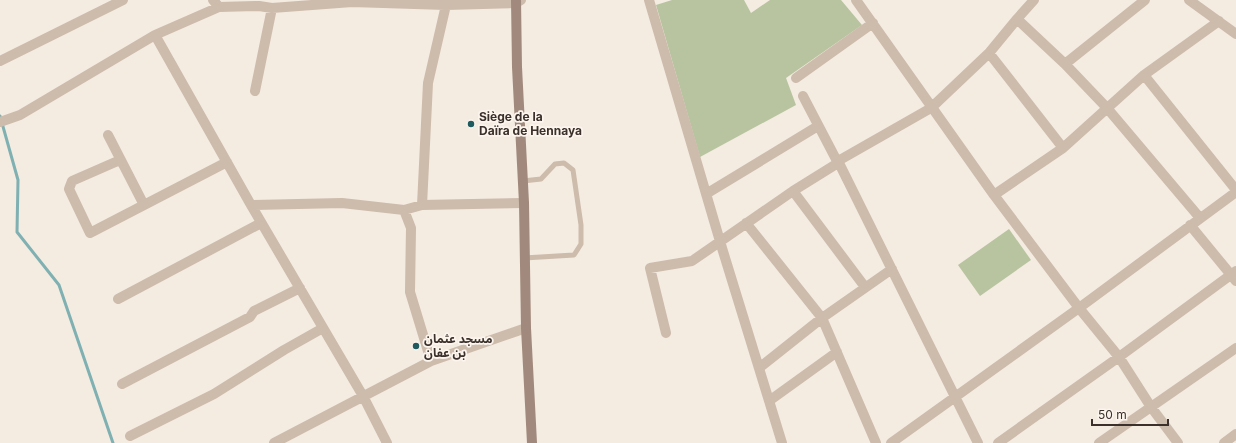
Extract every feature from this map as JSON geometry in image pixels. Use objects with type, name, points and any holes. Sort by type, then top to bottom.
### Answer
[{"type":"main road","points":[[518,1],[517,67],[524,203],[526,328],[532,443]]},
{"type":"street","points":[[0,61],[123,0]]},
{"type":"street","points":[[649,0],[782,443]]},
{"type":"street","points":[[856,0],[994,195],[1079,308],[1119,357],[1174,441]]},
{"type":"street","points":[[666,333],[650,268],[692,261],[720,240],[838,162],[931,108],[989,53],[1034,0]]},
{"type":"street","points":[[1065,64],[1145,0]]},
{"type":"street","points":[[1189,0],[1236,34]]},
{"type":"street","points":[[0,122],[20,115],[155,35],[216,3],[259,3],[272,8],[352,2],[446,5],[518,1]]},
{"type":"street","points":[[422,205],[428,83],[446,5]]},
{"type":"street","points":[[255,91],[272,8]]},
{"type":"street","points":[[1017,19],[1065,64],[1107,108],[1200,218]]},
{"type":"street","points":[[994,195],[1063,148],[1144,75],[1219,21]]},
{"type":"street","points":[[796,78],[873,23]]},
{"type":"street","points":[[155,35],[261,223],[363,396],[387,443]]},
{"type":"street","points":[[989,53],[1063,148]]},
{"type":"street","points":[[891,443],[956,398],[1236,191],[1144,75]]},
{"type":"street","points":[[803,96],[892,269],[978,443]]},
{"type":"street","points":[[706,194],[818,126]]},
{"type":"street","points":[[108,135],[144,206]]},
{"type":"street","points":[[120,160],[72,181],[70,189],[90,233],[227,162]]},
{"type":"street","points":[[793,191],[865,288]]},
{"type":"street","points":[[251,205],[342,203],[404,210],[422,205],[524,203]]},
{"type":"street","points":[[404,210],[411,228],[410,292],[431,362]]},
{"type":"street","points":[[118,299],[261,223]]},
{"type":"street","points":[[746,223],[822,318],[876,443]]},
{"type":"street","points":[[998,443],[1234,276],[1190,225]]},
{"type":"street","points":[[759,368],[822,318],[892,269]]},
{"type":"street","points":[[122,384],[250,317],[254,311],[300,288]]},
{"type":"street","points":[[130,436],[214,394],[284,350],[323,328]]},
{"type":"street","points":[[274,443],[431,362],[526,328]]},
{"type":"street","points":[[1099,443],[1236,348]]},
{"type":"street","points":[[769,401],[837,352]]},
{"type":"street","points":[[1224,443],[1236,434]]},
{"type":"lane","points":[[523,181],[541,179],[555,164],[564,163],[573,170],[581,225],[581,244],[574,255],[524,258]]},
{"type":"green space","points":[[672,0],[744,0],[751,13],[770,0],[841,0],[862,25],[786,78],[796,105],[700,157],[656,5]]},
{"type":"green space","points":[[1009,229],[1031,260],[980,296],[958,265]]},
{"type":"waterway","points":[[0,116],[18,180],[17,232],[59,285],[113,443]]},
{"type":"place","name":"Siège de la Daïra de Hennaya","points":[[471,124]]},
{"type":"place","name":"مسجد عثمان بن عفان","points":[[416,346]]}]
